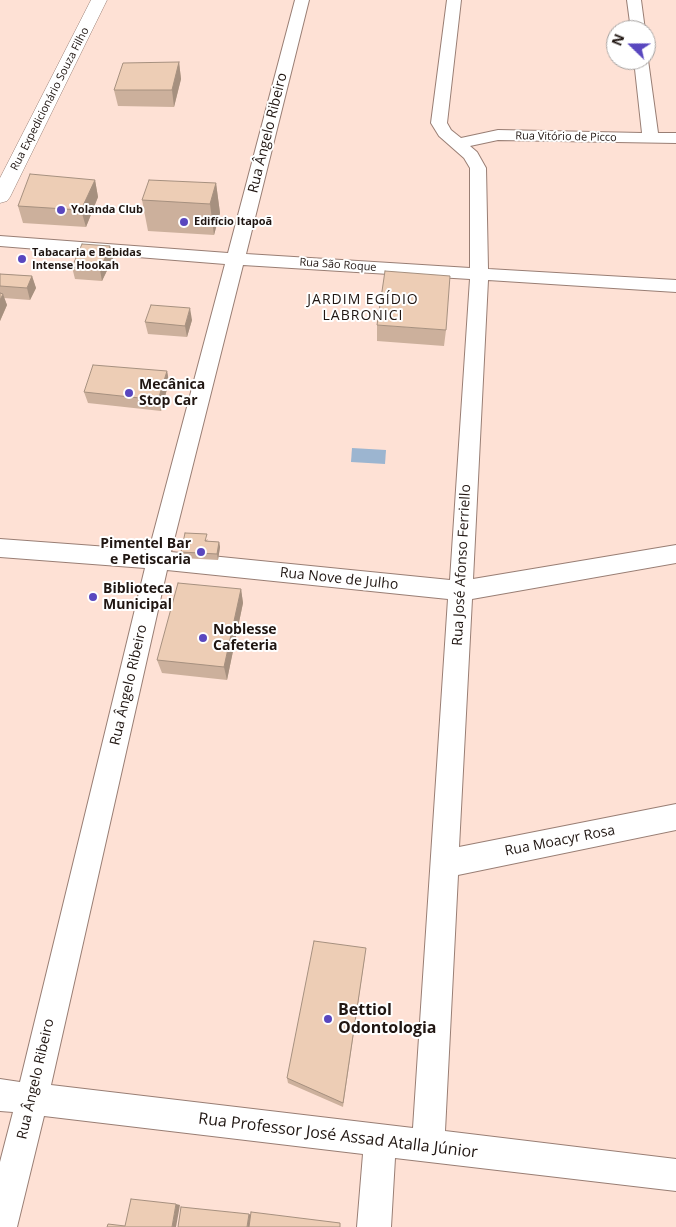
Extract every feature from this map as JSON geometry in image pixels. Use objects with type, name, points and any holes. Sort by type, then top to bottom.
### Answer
[{"type":"main road","name":"Rua Expedicionário Souza Filho","points":[[0,197],[100,0]]},
{"type":"street","name":"Rua Ângelo Ribeiro","points":[[0,1227],[32,1099],[158,560],[302,0]]},
{"type":"street","name":"Rua José Afonso Ferriello","points":[[428,1147],[479,274],[478,168],[471,155],[445,134],[439,123],[454,0]]},
{"type":"street","points":[[634,0],[637,20]]},
{"type":"street","points":[[642,70],[651,138]]},
{"type":"street","name":"Rua Vitório de Picco","points":[[457,144],[498,135],[676,138]]},
{"type":"street","name":"Rua São Roque","points":[[0,241],[676,286]]},
{"type":"street","name":"Rua Nove de Julho","points":[[0,548],[158,560],[460,591],[676,554]]},
{"type":"street","name":"Rua Moacyr Rosa","points":[[445,864],[676,817]]},
{"type":"street","name":"Rua Professor José Assad Atalla Júnior","points":[[0,1095],[676,1175]]},
{"type":"street","points":[[374,1227],[380,1141]]},
{"type":"water","points":[[352,448],[386,450],[385,464],[351,462]]},
{"type":"building","points":[[179,62],[172,90],[114,90],[123,63]]},
{"type":"building","points":[[30,174],[95,180],[81,210],[18,206]]},
{"type":"building","points":[[149,180],[216,183],[210,204],[142,200]]},
{"type":"building","points":[[82,244],[110,246],[100,270],[72,267]]},
{"type":"building","points":[[385,271],[450,276],[446,330],[377,325]]},
{"type":"building","points":[[0,274],[32,276],[27,288],[0,286]]},
{"type":"building","points":[[151,305],[190,308],[185,326],[145,322]]},
{"type":"building","points":[[93,365],[167,371],[158,400],[84,392]]},
{"type":"building","name":"Pimentel Bar e Petiscaria","points":[[185,533],[207,534],[205,541],[219,542],[217,554],[181,552]]},
{"type":"building","name":"Noblesse Cafeteria","points":[[178,583],[241,589],[224,667],[157,660]]},
{"type":"building","name":"Bettiol Odontologia","points":[[314,941],[366,948],[343,1103],[287,1078]]},
{"type":"building","points":[[131,1199],[176,1204],[172,1227],[107,1227],[108,1224],[125,1226]]},
{"type":"building","points":[[181,1207],[249,1214],[247,1227],[178,1227]]},
{"type":"building","points":[[251,1212],[340,1223],[340,1227],[249,1227]]},
{"type":"place","name":"Yolanda Club","points":[[61,210]]},
{"type":"place","name":"Edifício Itapoã","points":[[184,222]]},
{"type":"place","name":"Tabacaria e Bebidas Intense Hookah","points":[[22,259]]},
{"type":"place","name":"Mecânica Stop Car","points":[[129,393]]},
{"type":"place","name":"Pimentel Bar e Petiscaria","points":[[201,552]]},
{"type":"place","name":"Biblioteca Municipal","points":[[93,597]]},
{"type":"place","name":"Noblesse Cafeteria","points":[[203,638]]},
{"type":"place","name":"Bettiol Odontologia","points":[[328,1019]]},
{"type":"district","name":"JARDIM EGÍDIO LABRONICI","points":[[363,308]]}]
